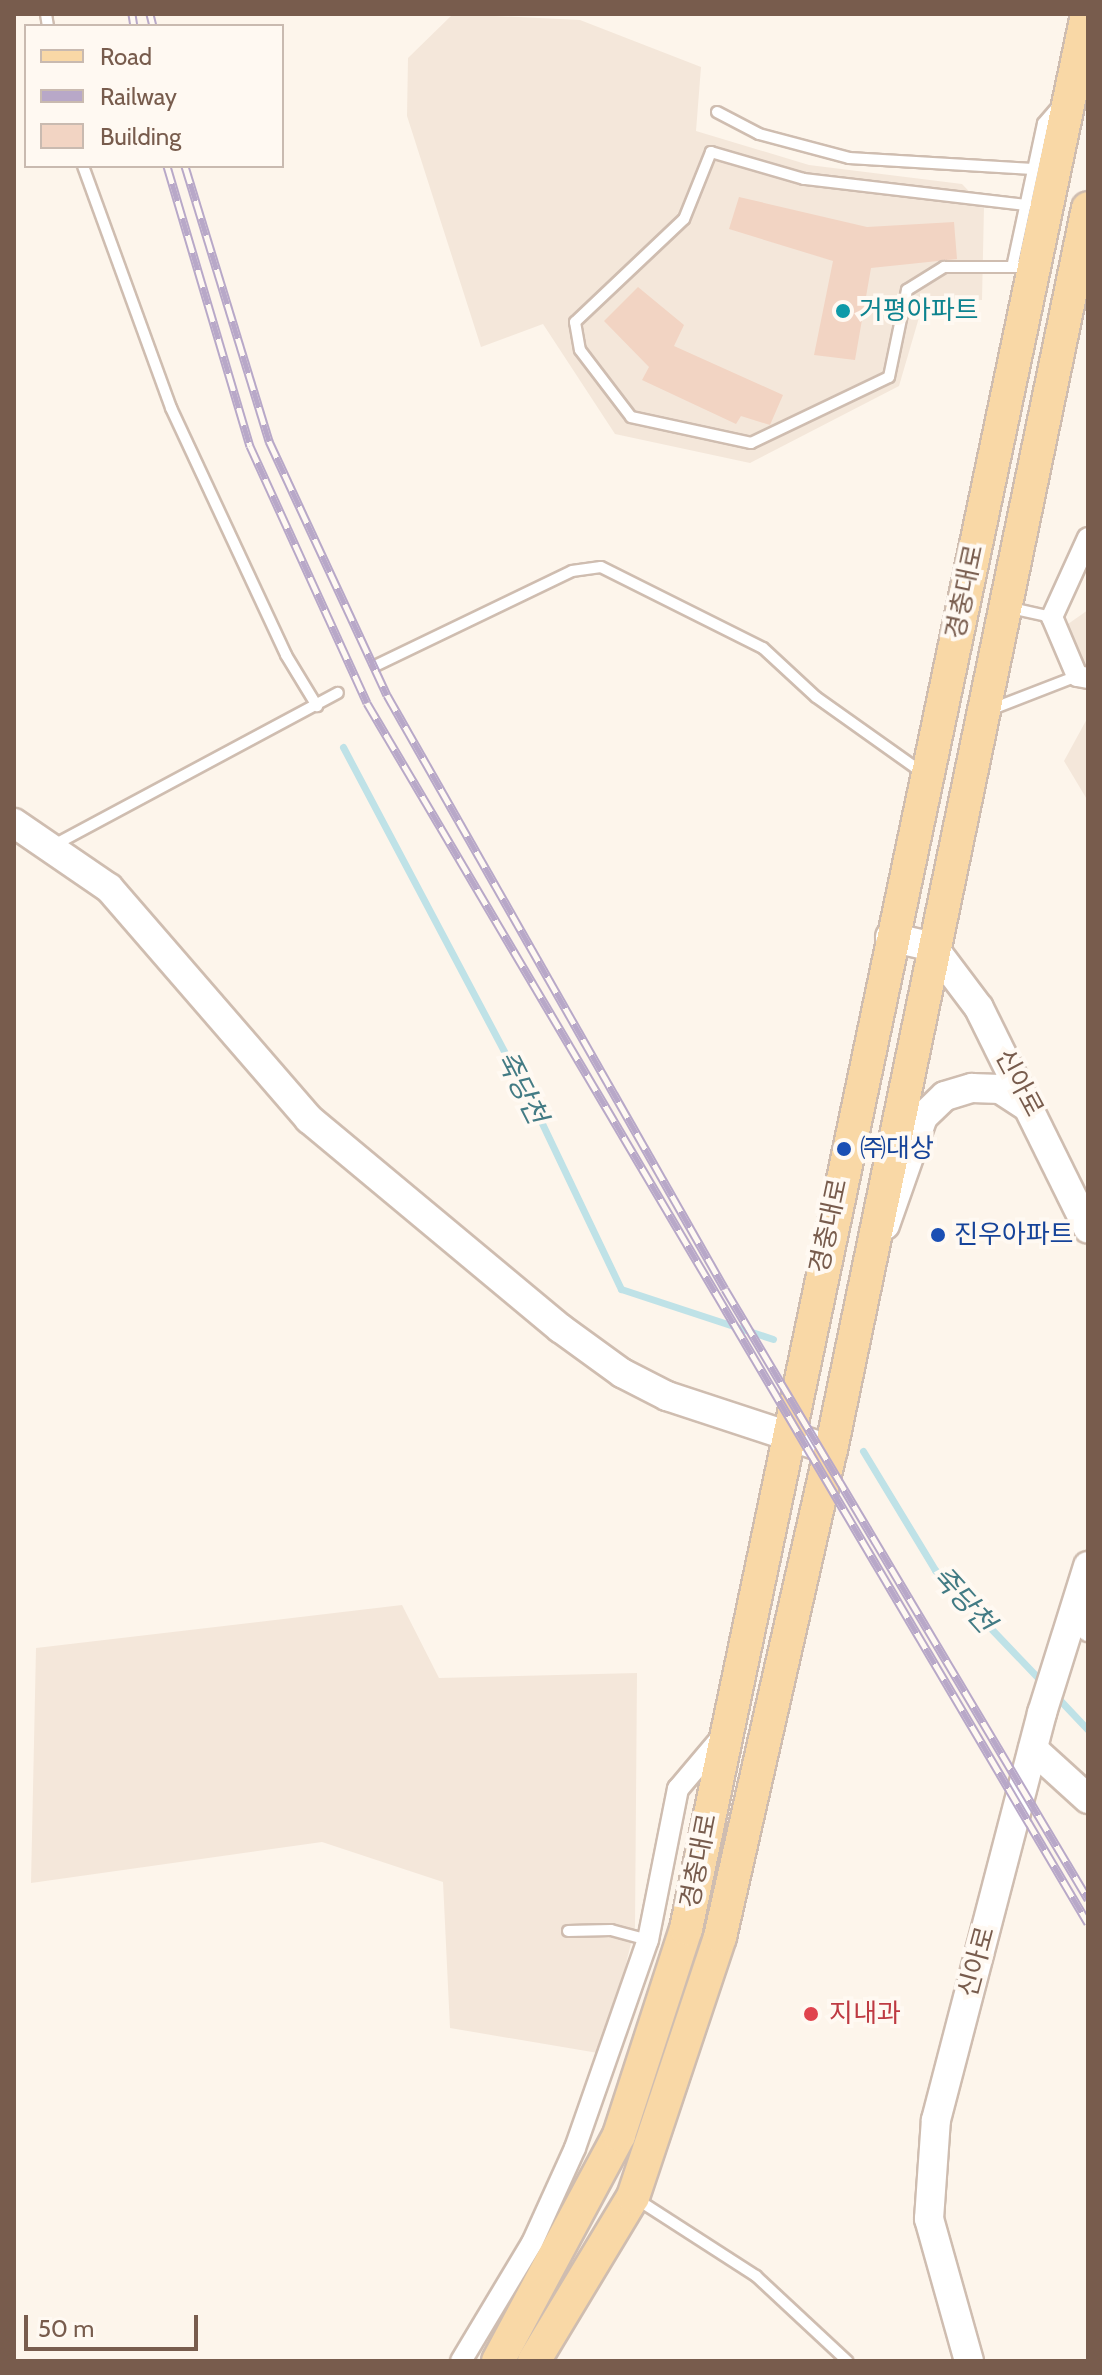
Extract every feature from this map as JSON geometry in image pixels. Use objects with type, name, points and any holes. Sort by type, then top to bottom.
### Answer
[{"type":"main road","name":"경충대로","points":[[498,2361],[600,2176],[635,2092],[686,1929],[784,1435],[926,774],[1024,265],[1071,91],[1087,14]]},
{"type":"main road","name":"경충대로","points":[[534,2361],[633,2197],[720,1937],[876,1239],[933,947],[1007,607],[1087,215]]},
{"type":"street","points":[[1024,265],[1073,276]]},
{"type":"street","points":[[1082,677],[1052,617],[1088,538]]},
{"type":"street","points":[[14,823],[54,845],[150,929],[220,1021],[309,1119],[560,1328],[622,1373],[667,1396],[831,1450]]},
{"type":"street","points":[[890,937],[933,947]]},
{"type":"street","name":"신아로","points":[[933,947],[979,1008],[1033,1110],[1088,1229]]},
{"type":"street","points":[[876,1239],[906,1180],[923,1117],[945,1096],[972,1088],[1000,1089],[1033,1110]]},
{"type":"street","name":"신아로","points":[[969,2361],[929,2219],[930,2169],[950,2063],[1042,1713],[1081,1624],[1088,1566]]},
{"type":"street","points":[[461,2361],[532,2243],[568,2161],[648,1940],[678,1789],[725,1734]]},
{"type":"street","points":[[1033,1749],[1088,1799]]},
{"type":"street","points":[[568,2161],[633,2197]]},
{"type":"lane","points":[[1026,205],[804,179],[711,152],[684,219],[575,322],[580,350],[631,417],[751,443],[889,377],[907,290],[944,267],[1024,265],[1026,205],[1043,123],[1071,91]]},
{"type":"lane","points":[[717,112],[759,134],[849,158],[1033,169]]},
{"type":"lane","points":[[84,168],[171,408],[286,655],[317,706]]},
{"type":"lane","points":[[377,665],[572,571],[601,567],[763,648],[816,697],[926,774]]},
{"type":"lane","points":[[1007,607],[1052,617]]},
{"type":"lane","points":[[983,713],[1082,677]]},
{"type":"lane","points":[[54,845],[338,693]]},
{"type":"lane","points":[[568,1931],[611,1930],[648,1940]]},
{"type":"lane","points":[[633,2197],[756,2276],[847,2361]]},
{"type":"shaded area","points":[[453,14],[580,20],[701,67],[696,131],[809,165],[962,184],[984,207],[982,300],[925,297],[899,386],[750,463],[615,434],[543,324],[481,347],[407,116],[408,58]]},
{"type":"shaded area","points":[[1088,610],[1088,684],[1058,631]]},
{"type":"shaded area","points":[[1088,717],[1088,801],[1064,761]]},
{"type":"shaded area","points":[[402,1605],[439,1678],[637,1673],[635,1927],[604,2054],[450,2028],[443,1882],[322,1842],[31,1883],[36,1648]]},
{"type":"building","name":"거평아파트","points":[[739,197],[867,227],[954,222],[957,259],[871,268],[855,360],[814,355],[833,261],[729,229]]},
{"type":"building","points":[[638,287],[684,325],[674,346],[783,395],[770,425],[741,416],[736,424],[642,380],[649,367],[604,321]]},
{"type":"waterway","name":"죽당천","points":[[343,747],[538,1115],[621,1289],[773,1339]]},
{"type":"waterway","name":"죽당천","points":[[863,1451],[935,1570],[1044,1684]]},
{"type":"waterway","name":"죽당천","points":[[1056,1696],[1088,1730]]},
{"type":"railway","points":[[132,14],[134,24]]},
{"type":"railway","points":[[150,14],[152,24]]},
{"type":"railway","points":[[168,168],[250,446],[367,703],[1088,1923]]},
{"type":"railway","points":[[186,168],[269,441],[387,695],[725,1289],[1088,1899]]},
{"type":"place","name":"거평아파트","points":[[843,311]]},
{"type":"place","name":"㈜대상","points":[[844,1149]]},
{"type":"place","name":"진우아파트","points":[[938,1235]]},
{"type":"place","name":"지내과","points":[[811,2014]]}]
